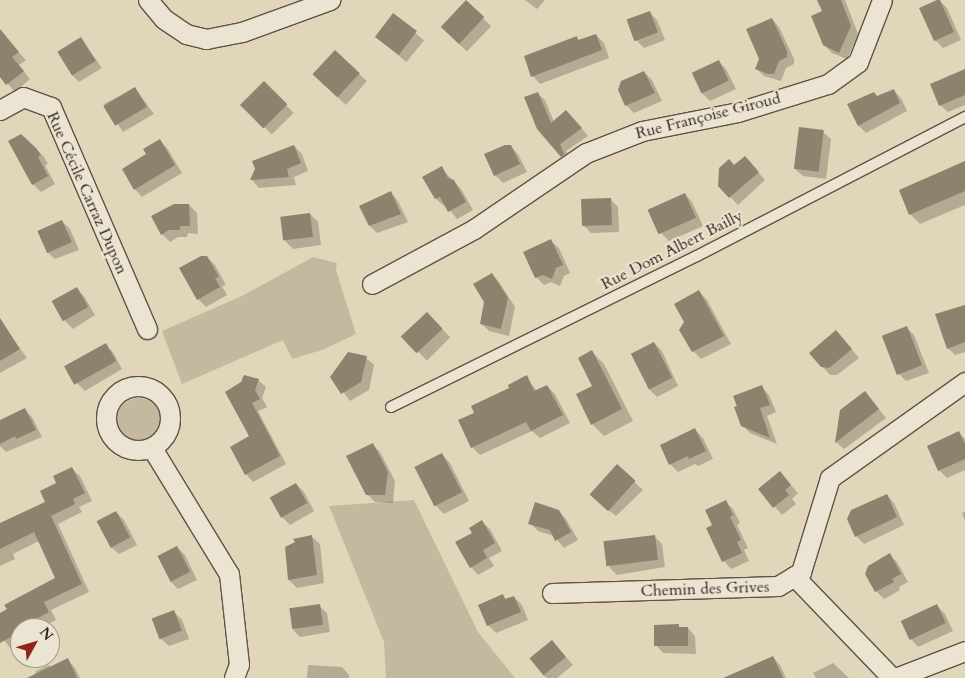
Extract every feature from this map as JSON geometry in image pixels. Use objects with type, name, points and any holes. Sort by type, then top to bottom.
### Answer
[{"type":"street","points":[[148,0],[164,19],[186,34],[206,39],[242,32],[330,0]]},
{"type":"street","name":"Rue Françoise Giroud","points":[[372,284],[474,230],[586,152],[642,131],[738,112],[828,84],[858,62],[882,0]]},
{"type":"street","name":"Rue Cécile Carraz Dupon","points":[[0,110],[23,97],[51,107],[147,329]]},
{"type":"street","points":[[965,382],[830,478],[801,572],[794,576],[893,678],[965,651]]},
{"type":"street","points":[[152,448],[229,574],[239,664],[234,678]]},
{"type":"street","name":"Chemin des Grives","points":[[552,593],[778,586],[794,576]]},
{"type":"lane","name":"Rue Dom Albert Bailly","points":[[390,407],[697,256],[965,117]]},
{"type":"shaded area","points":[[313,257],[337,263],[336,270],[356,334],[322,350],[292,359],[283,340],[182,384],[162,331],[242,296]]},
{"type":"shaded area","points":[[139,398],[151,402],[157,408],[161,420],[157,432],[151,438],[139,442],[127,438],[121,432],[117,420],[121,408],[127,402]]},
{"type":"shaded area","points":[[414,500],[478,632],[515,678],[386,678],[384,642],[329,506]]},
{"type":"building","points":[[466,0],[484,17],[459,44],[441,27]]},
{"type":"building","points":[[817,0],[841,0],[851,26],[839,53],[823,45],[811,16],[822,11]]},
{"type":"building","points":[[940,0],[954,32],[934,41],[919,8]]},
{"type":"building","points":[[650,11],[658,33],[634,41],[627,20]]},
{"type":"building","points":[[393,13],[417,31],[399,55],[375,37]]},
{"type":"building","points":[[772,18],[787,51],[787,57],[779,61],[774,74],[768,74],[755,69],[759,59],[746,29]]},
{"type":"building","points":[[0,29],[19,52],[12,57],[24,71],[6,85],[0,77]]},
{"type":"building","points":[[596,34],[602,50],[531,77],[524,56],[577,36],[578,40]]},
{"type":"building","points":[[81,37],[96,61],[72,76],[57,52]]},
{"type":"building","points":[[335,50],[360,73],[337,97],[312,74]]},
{"type":"building","points":[[719,60],[729,81],[702,94],[692,73]]},
{"type":"building","points":[[965,69],[965,95],[939,106],[930,84]]},
{"type":"building","points":[[644,71],[655,93],[625,106],[618,90],[621,81]]},
{"type":"building","points":[[264,81],[287,104],[263,128],[240,105]]},
{"type":"building","points":[[135,87],[147,107],[115,126],[103,106]]},
{"type":"building","points":[[894,89],[900,103],[858,126],[847,104],[874,92],[877,96]]},
{"type":"building","points":[[538,92],[551,123],[566,110],[582,128],[560,144],[564,154],[561,157],[537,129],[524,97]]},
{"type":"building","points":[[799,127],[824,130],[819,172],[794,169]]},
{"type":"building","points":[[21,134],[41,155],[38,157],[48,176],[32,185],[8,141]]},
{"type":"building","points":[[160,139],[175,165],[134,190],[122,169],[146,154],[143,149]]},
{"type":"building","points":[[294,145],[301,163],[287,169],[289,177],[250,180],[255,169],[252,161]]},
{"type":"building","points":[[505,145],[511,145],[520,164],[494,176],[484,154]]},
{"type":"building","points":[[745,156],[759,172],[729,198],[718,186],[719,168],[729,159],[734,165]]},
{"type":"building","points":[[965,161],[965,191],[909,215],[899,190]]},
{"type":"building","points":[[442,166],[448,178],[454,180],[466,202],[448,212],[440,197],[435,199],[422,177]]},
{"type":"building","points":[[391,191],[401,214],[369,226],[359,206]]},
{"type":"building","points":[[685,193],[696,218],[659,234],[648,210]]},
{"type":"building","points":[[611,198],[612,225],[582,226],[581,199]]},
{"type":"building","points":[[174,204],[189,204],[190,226],[180,226],[180,230],[169,230],[161,235],[151,216]]},
{"type":"building","points":[[310,213],[313,237],[283,240],[280,217]]},
{"type":"building","points":[[62,220],[72,242],[47,253],[37,231]]},
{"type":"building","points":[[551,239],[563,265],[556,268],[552,279],[543,275],[535,278],[523,252]]},
{"type":"building","points":[[201,256],[207,256],[219,277],[215,278],[220,287],[197,300],[179,268]]},
{"type":"building","points":[[492,273],[508,298],[501,329],[480,324],[484,302],[473,284]]},
{"type":"building","points":[[77,287],[88,307],[63,321],[52,301]]},
{"type":"building","points":[[699,290],[724,336],[692,352],[679,330],[684,322],[674,304]]},
{"type":"building","points":[[965,305],[965,342],[947,349],[935,314]]},
{"type":"building","points":[[427,312],[443,329],[416,353],[401,337]]},
{"type":"building","points":[[0,318],[20,349],[0,361]]},
{"type":"building","points":[[907,326],[922,365],[897,375],[882,336]]},
{"type":"building","points":[[836,330],[852,349],[829,368],[821,367],[809,353]]},
{"type":"building","points":[[654,342],[672,378],[649,389],[631,354]]},
{"type":"building","points":[[106,343],[116,361],[74,385],[64,366]]},
{"type":"building","points":[[592,350],[622,409],[591,425],[576,394],[592,386],[578,358]]},
{"type":"building","points":[[348,352],[367,356],[361,382],[341,394],[330,377]]},
{"type":"building","points":[[244,375],[259,379],[255,390],[260,399],[252,403],[280,456],[245,475],[230,447],[249,436],[225,392],[241,382]]},
{"type":"building","points":[[527,375],[534,391],[547,385],[563,415],[531,431],[526,422],[471,448],[458,420],[474,413],[471,406],[509,388],[508,385]]},
{"type":"building","points":[[762,385],[770,405],[760,408],[770,438],[741,426],[734,407],[737,406],[733,396]]},
{"type":"building","points":[[865,391],[879,409],[835,443],[840,410]]},
{"type":"building","points":[[25,408],[36,430],[16,439],[15,436],[0,444],[0,420]]},
{"type":"building","points":[[695,428],[706,451],[689,459],[688,456],[669,465],[660,445]]},
{"type":"building","points":[[959,431],[965,444],[965,459],[938,471],[927,446]]},
{"type":"building","points":[[373,443],[388,472],[385,495],[366,495],[346,456]]},
{"type":"building","points":[[442,453],[462,492],[434,506],[414,467]]},
{"type":"building","points":[[617,464],[636,481],[608,511],[590,494]]},
{"type":"building","points":[[72,467],[85,493],[73,499],[75,504],[51,516],[82,584],[44,602],[49,612],[38,618],[10,618],[10,638],[0,643],[0,613],[7,609],[4,605],[55,578],[34,532],[0,549],[0,523],[45,502],[40,491],[56,483],[53,476]]},
{"type":"building","points":[[780,471],[791,485],[785,490],[789,495],[773,508],[758,489]]},
{"type":"building","points":[[296,483],[307,503],[281,518],[270,498]]},
{"type":"building","points":[[887,494],[897,517],[855,537],[847,519],[851,510]]},
{"type":"building","points":[[726,500],[733,515],[730,517],[741,540],[737,542],[742,553],[722,562],[706,528],[712,525],[705,510]]},
{"type":"building","points":[[535,502],[559,510],[571,532],[555,541],[550,530],[528,524]]},
{"type":"building","points":[[116,511],[130,537],[111,548],[97,521]]},
{"type":"building","points":[[482,520],[495,543],[483,550],[487,558],[470,568],[455,542],[472,533],[469,528]]},
{"type":"building","points":[[312,535],[317,575],[288,580],[285,547],[295,542],[293,539]]},
{"type":"building","points":[[655,535],[658,560],[606,566],[603,541]]},
{"type":"building","points":[[177,546],[190,572],[171,582],[157,556]]},
{"type":"building","points":[[890,553],[901,574],[892,579],[894,582],[875,592],[865,574],[868,566]]},
{"type":"building","points":[[503,594],[505,599],[514,596],[521,612],[487,626],[478,605]]},
{"type":"building","points":[[320,604],[323,625],[292,629],[289,608]]},
{"type":"building","points":[[937,604],[946,623],[910,640],[901,621]]},
{"type":"building","points":[[174,610],[182,631],[159,639],[152,619]]},
{"type":"building","points":[[679,624],[679,627],[688,627],[688,646],[654,646],[654,625]]},
{"type":"building","points":[[552,640],[566,657],[543,675],[529,658]]},
{"type":"building","points":[[773,656],[783,678],[723,678],[755,664]]},
{"type":"building","points":[[68,658],[77,678],[27,678],[48,668],[60,668],[60,662]]}]
